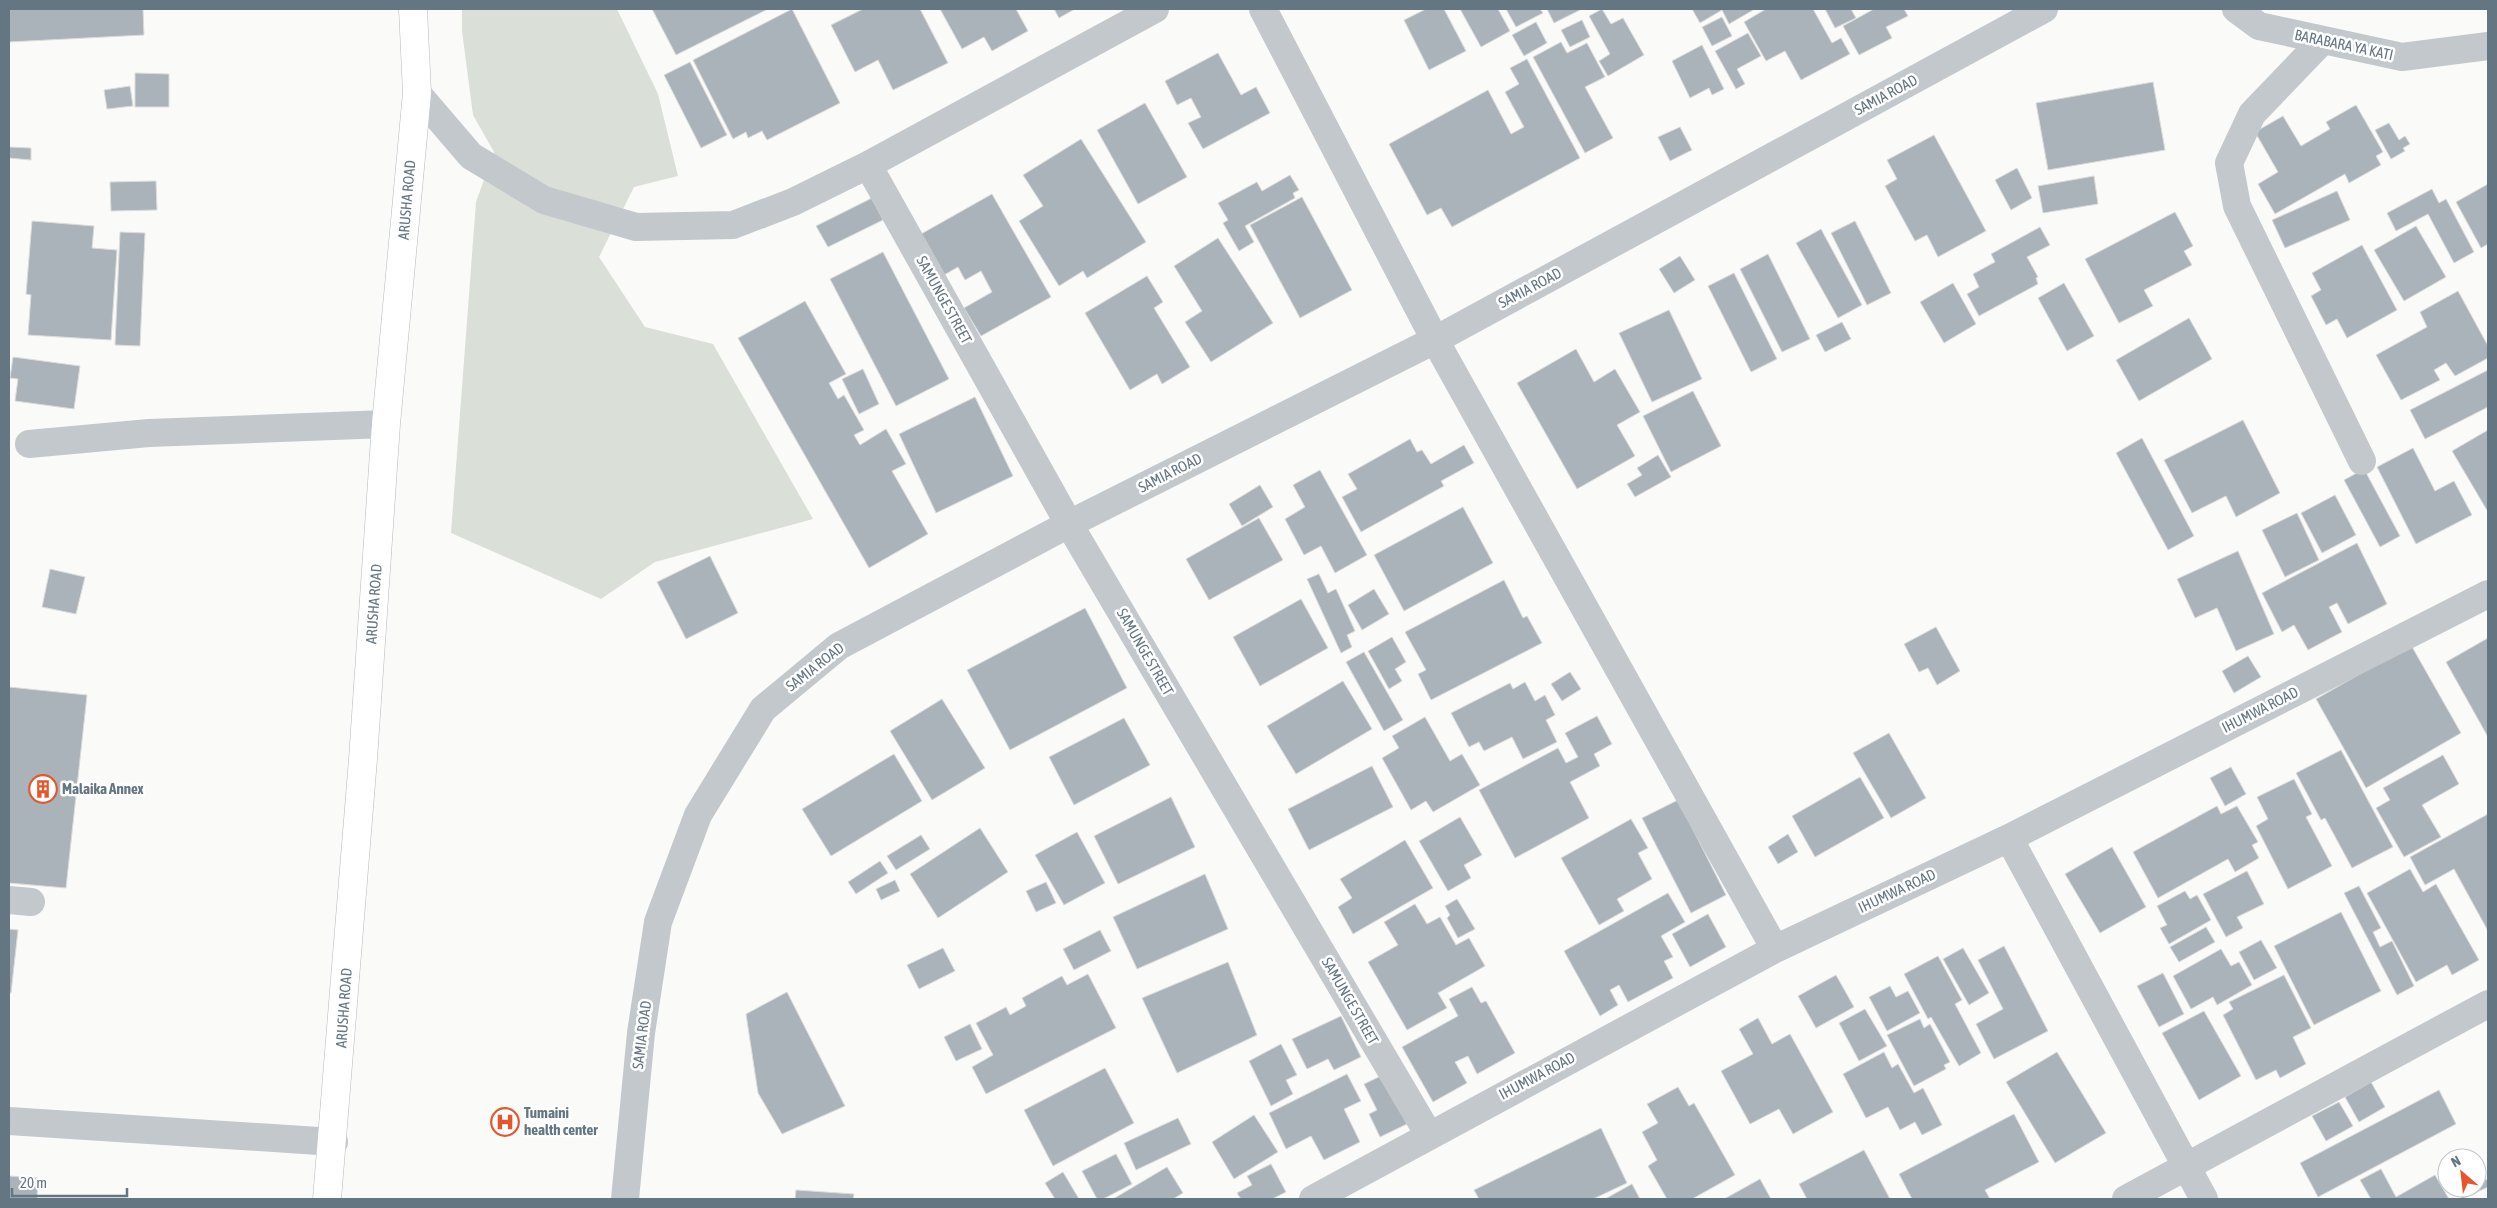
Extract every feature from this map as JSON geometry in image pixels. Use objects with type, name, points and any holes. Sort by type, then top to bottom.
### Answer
[{"type":"highway","name":"ARUSHA ROAD","points":[[327,1199],[334,1142],[386,424],[417,93],[413,9]]},
{"type":"street","points":[[417,93],[471,156],[544,200],[636,228],[733,225],[794,202],[868,165],[1155,9]]},
{"type":"street","points":[[1263,9],[1434,340],[1775,949]]},
{"type":"street","name":"SAMIA ROAD","points":[[625,1199],[641,1033],[658,922],[698,816],[763,709],[839,646],[1069,524],[1434,340],[2044,9]]},
{"type":"street","name":"BARABARA YA KATI","points":[[2236,9],[2259,26],[2402,58],[2488,46]]},
{"type":"street","points":[[2323,40],[2252,114],[2230,163],[2237,206],[2362,461]]},
{"type":"street","name":"SAMUNGE STREET","points":[[868,165],[1069,524],[1428,1135]]},
{"type":"street","points":[[29,444],[149,433],[386,424]]},
{"type":"street","name":"IHUMWA ROAD","points":[[1313,1199],[1428,1135],[1775,949],[2009,838],[2488,594]]},
{"type":"street","points":[[2009,838],[2204,1199]]},
{"type":"street","points":[[2126,1199],[2488,1004]]},
{"type":"street","points":[[9,1121],[334,1142]]},
{"type":"shaded area","points":[[462,9],[617,9],[658,94],[678,176],[634,187],[599,257],[645,327],[713,344],[813,519],[655,562],[601,599],[451,533],[476,202],[494,152],[473,115],[462,31]]},
{"type":"building","points":[[9,9],[143,9],[144,35],[9,42]]},
{"type":"building","points":[[652,9],[768,9],[676,55]]},
{"type":"building","points":[[792,9],[840,103],[767,140],[762,131],[748,138],[746,132],[733,139],[693,60]]},
{"type":"building","points":[[863,9],[920,9],[948,63],[893,90],[878,60],[855,72],[831,25]]},
{"type":"building","points":[[940,9],[1016,9],[1028,31],[992,51],[984,37],[962,49]]},
{"type":"building","points":[[1054,9],[1075,9],[1059,18]]},
{"type":"building","points":[[1426,9],[1444,9],[1466,51],[1429,70],[1404,20]]},
{"type":"building","points":[[1460,9],[1498,9],[1510,31],[1481,47]]},
{"type":"building","points":[[1506,9],[1540,9],[1543,13],[1516,27]]},
{"type":"building","points":[[1547,9],[1582,9],[1554,23]]},
{"type":"building","points":[[1602,9],[1611,24],[1623,18],[1644,55],[1608,76],[1599,61],[1610,54],[1589,16]]},
{"type":"building","points":[[1692,9],[1755,9],[1729,24],[1722,10],[1700,23]]},
{"type":"building","points":[[1766,9],[1813,9],[1832,43],[1841,38],[1850,54],[1801,80],[1785,51],[1766,61],[1744,22]]},
{"type":"building","points":[[1825,9],[1851,9],[1856,18],[1835,28]]},
{"type":"building","points":[[1874,9],[1904,9],[1908,16],[1886,27],[1892,38],[1859,55],[1843,26]]},
{"type":"building","points":[[1722,17],[1732,36],[1712,46],[1702,27]]},
{"type":"building","points":[[1582,20],[1590,37],[1570,47],[1561,30]]},
{"type":"building","points":[[1536,22],[1547,43],[1524,56],[1512,35]]},
{"type":"building","points":[[1748,33],[1761,56],[1737,69],[1745,84],[1736,89],[1715,51]]},
{"type":"building","points":[[1561,42],[1567,53],[1587,43],[1605,77],[1585,87],[1613,138],[1585,153],[1533,57]]},
{"type":"building","points":[[1702,45],[1724,89],[1712,95],[1709,88],[1690,98],[1672,61]]},
{"type":"building","points":[[1218,53],[1241,95],[1256,87],[1270,113],[1203,149],[1188,123],[1201,117],[1191,98],[1177,105],[1165,81]]},
{"type":"building","points":[[1527,59],[1580,158],[1452,227],[1441,208],[1427,215],[1389,144],[1488,90],[1511,134],[1524,127],[1505,92],[1519,84],[1510,68]]},
{"type":"building","points":[[690,62],[727,135],[701,148],[664,75]]},
{"type":"building","points":[[135,73],[169,74],[169,107],[135,107]]},
{"type":"building","points":[[2153,82],[2165,150],[2048,170],[2036,103]]},
{"type":"building","points":[[130,86],[133,106],[107,109],[104,90]]},
{"type":"building","points":[[1145,103],[1187,177],[1138,204],[1097,130]]},
{"type":"building","points":[[2356,105],[2383,152],[2376,156],[2381,165],[2349,183],[2345,174],[2275,214],[2258,184],[2278,172],[2255,132],[2283,116],[2301,146],[2330,129],[2326,122]]},
{"type":"building","points":[[2389,123],[2399,140],[2405,136],[2410,144],[2403,148],[2405,151],[2391,159],[2375,130]]},
{"type":"building","points":[[1680,127],[1692,150],[1670,161],[1658,137]]},
{"type":"building","points":[[1934,135],[1986,231],[1938,257],[1927,235],[1915,241],[1885,186],[1897,179],[1887,160]]},
{"type":"building","points":[[1081,139],[1146,242],[1087,278],[1083,271],[1059,286],[1019,221],[1043,206],[1023,175]]},
{"type":"building","points":[[9,147],[31,148],[31,160],[9,158]]},
{"type":"building","points":[[2017,168],[2032,198],[2011,210],[1995,180]]},
{"type":"building","points":[[1290,175],[1299,190],[1293,193],[1295,198],[1245,226],[1254,242],[1239,251],[1223,223],[1228,220],[1218,203],[1257,182],[1262,191]]},
{"type":"building","points":[[2094,176],[2098,204],[2043,213],[2038,186]]},
{"type":"building","points":[[156,181],[157,210],[111,211],[110,182]]},
{"type":"building","points":[[2488,184],[2488,244],[2481,248],[2456,202]]},
{"type":"building","points":[[2432,189],[2439,203],[2446,199],[2474,252],[2454,263],[2428,214],[2396,231],[2387,213]]},
{"type":"building","points":[[2337,191],[2350,220],[2285,248],[2272,220]]},
{"type":"building","points":[[992,194],[1051,297],[981,336],[964,308],[992,292],[981,271],[965,280],[958,267],[937,279],[914,238]]},
{"type":"building","points":[[1302,197],[1352,290],[1300,318],[1250,225]]},
{"type":"building","points":[[872,198],[883,220],[828,247],[816,226]]},
{"type":"building","points":[[2175,212],[2193,246],[2184,251],[2192,265],[2144,290],[2153,306],[2119,323],[2085,259]]},
{"type":"building","points":[[32,221],[94,226],[92,248],[117,250],[111,340],[28,335],[31,295],[26,294]]},
{"type":"building","points":[[1855,221],[1891,293],[1867,305],[1831,233]]},
{"type":"building","points":[[2416,226],[2446,277],[2404,301],[2374,250]]},
{"type":"building","points":[[2040,227],[2050,245],[2027,257],[2038,277],[2036,278],[2038,284],[1979,316],[1967,294],[1979,287],[1973,274],[1995,262],[1991,254]]},
{"type":"building","points":[[1821,229],[1862,305],[1838,318],[1796,243]]},
{"type":"building","points":[[120,232],[145,233],[140,346],[115,345]]},
{"type":"building","points":[[1218,238],[1273,323],[1211,362],[1185,322],[1202,311],[1174,266]]},
{"type":"building","points":[[2362,245],[2397,310],[2347,338],[2337,319],[2326,325],[2311,296],[2321,290],[2312,273]]},
{"type":"building","points":[[883,252],[949,379],[896,406],[830,279]]},
{"type":"building","points":[[1768,254],[1810,339],[1782,352],[1740,269]]},
{"type":"building","points":[[1680,256],[1695,280],[1674,293],[1659,269]]},
{"type":"building","points":[[1734,273],[1777,359],[1751,372],[1708,286]]},
{"type":"building","points":[[1147,276],[1163,302],[1154,308],[1190,367],[1162,384],[1157,374],[1130,390],[1085,313]]},
{"type":"building","points":[[1953,283],[1976,324],[1944,343],[1920,302]]},
{"type":"building","points":[[2064,283],[2094,336],[2067,351],[2038,298]]},
{"type":"building","points":[[2458,291],[2488,346],[2488,358],[2455,376],[2446,363],[2434,370],[2440,380],[2401,400],[2376,355],[2427,327],[2420,312]]},
{"type":"building","points":[[805,301],[846,374],[829,383],[838,399],[844,395],[864,430],[854,435],[860,445],[886,429],[906,464],[892,471],[928,534],[869,568],[738,338]]},
{"type":"building","points":[[1669,310],[1702,379],[1652,402],[1619,333]]},
{"type":"building","points":[[2189,318],[2212,359],[2139,401],[2116,360]]},
{"type":"building","points":[[1842,322],[1851,339],[1825,352],[1816,335]]},
{"type":"building","points":[[1576,349],[1594,382],[1615,369],[1640,412],[1617,425],[1635,456],[1577,489],[1517,383]]},
{"type":"building","points":[[13,357],[80,366],[74,409],[15,401],[18,379],[10,378]]},
{"type":"building","points":[[863,369],[879,404],[859,414],[842,379]]},
{"type":"building","points":[[2488,370],[2488,407],[2425,439],[2410,410]]},
{"type":"building","points":[[1693,391],[1721,446],[1671,472],[1643,416]]},
{"type":"building","points":[[975,397],[1013,476],[936,513],[899,434]]},
{"type":"building","points":[[2243,420],[2280,493],[2236,517],[2226,496],[2192,513],[2164,460]]},
{"type":"building","points":[[2488,430],[2488,512],[2452,451]]},
{"type":"building","points":[[2142,438],[2194,536],[2168,550],[2116,453]]},
{"type":"building","points":[[1410,439],[1417,452],[1422,450],[1431,464],[1464,445],[1474,463],[1441,481],[1444,486],[1361,532],[1342,497],[1357,489],[1348,474]]},
{"type":"building","points":[[2413,448],[2435,491],[2454,481],[2472,515],[2416,544],[2377,467]]},
{"type":"building","points":[[1658,455],[1671,477],[1635,497],[1627,484],[1642,475],[1637,468]]},
{"type":"building","points":[[2364,469],[2400,536],[2380,547],[2344,480]]},
{"type":"building","points":[[1320,470],[1367,555],[1335,573],[1321,546],[1304,555],[1285,519],[1305,507],[1293,485]]},
{"type":"building","points":[[1260,485],[1273,507],[1242,526],[1229,504]]},
{"type":"building","points":[[2335,495],[2356,535],[2322,553],[2301,513]]},
{"type":"building","points":[[1463,507],[1493,563],[1404,611],[1374,555]]},
{"type":"building","points":[[2297,513],[2319,560],[2285,577],[2262,530]]},
{"type":"building","points":[[1259,518],[1283,560],[1209,600],[1186,559]]},
{"type":"building","points":[[2357,543],[2387,604],[2348,624],[2337,603],[2329,607],[2342,632],[2308,650],[2294,625],[2282,632],[2262,593]]},
{"type":"building","points":[[2238,551],[2274,634],[2236,651],[2217,608],[2195,618],[2177,579]]},
{"type":"building","points":[[710,556],[738,613],[686,639],[657,582]]},
{"type":"building","points":[[50,569],[85,577],[76,614],[42,607]]},
{"type":"building","points":[[1319,574],[1328,593],[1336,589],[1355,631],[1347,635],[1352,647],[1341,653],[1307,579]]},
{"type":"building","points":[[1504,580],[1523,618],[1527,616],[1542,643],[1431,700],[1418,674],[1426,670],[1405,632]]},
{"type":"building","points":[[1374,589],[1389,614],[1362,630],[1348,605]]},
{"type":"building","points":[[1301,599],[1328,648],[1260,686],[1233,637]]},
{"type":"building","points":[[1085,608],[1127,688],[1010,750],[967,670]]},
{"type":"building","points":[[1936,627],[1960,671],[1937,685],[1928,668],[1919,672],[1904,644]]},
{"type":"building","points":[[1392,637],[1406,662],[1395,669],[1402,681],[1389,689],[1368,651]]},
{"type":"building","points":[[2488,638],[2488,737],[2446,662]]},
{"type":"building","points":[[2411,645],[2461,733],[2366,788],[2316,699]]},
{"type":"building","points":[[1364,652],[1403,720],[1384,731],[1346,662]]},
{"type":"building","points":[[2248,656],[2261,677],[2234,693],[2222,671]]},
{"type":"building","points":[[1570,672],[1581,689],[1562,701],[1551,684]]},
{"type":"building","points":[[1343,681],[1372,729],[1296,774],[1267,726]]},
{"type":"building","points":[[1525,682],[1535,701],[1545,695],[1555,715],[1546,720],[1557,742],[1523,759],[1512,737],[1484,751],[1479,742],[1469,747],[1451,713],[1510,683],[1513,689]]},
{"type":"building","name":"Malaika Annex","points":[[9,687],[87,695],[66,888],[9,883]]},
{"type":"building","points":[[942,699],[985,768],[932,800],[890,731]]},
{"type":"building","points":[[1597,716],[1612,744],[1594,754],[1600,766],[1570,782],[1589,818],[1515,858],[1479,790],[1558,748],[1566,763],[1578,757],[1565,733]]},
{"type":"building","points":[[1425,717],[1450,761],[1462,754],[1480,785],[1433,812],[1426,801],[1411,810],[1382,758],[1399,748],[1392,736]]},
{"type":"building","points":[[1124,718],[1150,765],[1074,805],[1049,757]]},
{"type":"building","points":[[1889,733],[1926,798],[1891,818],[1853,753]]},
{"type":"building","points":[[2341,750],[2393,847],[2352,868],[2325,818],[2321,820],[2296,773]]},
{"type":"building","points":[[894,754],[922,801],[831,856],[802,809]]},
{"type":"building","points":[[2443,755],[2459,784],[2422,805],[2441,837],[2404,857],[2376,808],[2390,800],[2383,788]]},
{"type":"building","points":[[1372,766],[1393,807],[1309,850],[1288,809]]},
{"type":"building","points":[[2231,767],[2246,794],[2225,806],[2210,778]]},
{"type":"building","points":[[1860,777],[1884,818],[1815,857],[1792,816]]},
{"type":"building","points":[[2294,779],[2312,814],[2306,817],[2332,866],[2288,889],[2256,826],[2268,819],[2257,797]]},
{"type":"building","points":[[1171,797],[1195,847],[1118,884],[1094,836]]},
{"type":"building","points":[[1678,800],[1726,895],[1691,913],[1642,818]]},
{"type":"building","points":[[2217,806],[2221,814],[2237,806],[2258,842],[2252,845],[2259,858],[2235,872],[2228,859],[2158,898],[2133,852]]},
{"type":"building","points":[[2488,814],[2488,931],[2454,869],[2425,885],[2410,857]]},
{"type":"building","points":[[1460,817],[1482,855],[1464,865],[1471,878],[1448,891],[1419,841]]},
{"type":"building","points":[[1631,819],[1648,848],[1638,853],[1652,879],[1617,899],[1624,911],[1599,925],[1561,858]]},
{"type":"building","points":[[980,828],[1008,872],[938,918],[910,874]]},
{"type":"building","points":[[1077,832],[1105,883],[1064,905],[1035,855]]},
{"type":"building","points":[[1788,834],[1798,852],[1778,864],[1768,847]]},
{"type":"building","points":[[921,835],[930,849],[896,870],[887,856]]},
{"type":"building","points":[[1405,840],[1433,888],[1353,934],[1338,907],[1352,898],[1340,879]]},
{"type":"building","points":[[2112,847],[2146,907],[2100,933],[2065,874]]},
{"type":"building","points":[[880,861],[888,873],[856,894],[848,882]]},
{"type":"building","points":[[2410,869],[2423,892],[2436,884],[2479,960],[2452,975],[2447,965],[2416,982],[2367,893]]},
{"type":"building","points":[[2247,871],[2264,904],[2237,917],[2243,928],[2226,937],[2203,894]]},
{"type":"building","points":[[1205,874],[1228,929],[1137,969],[1113,917]]},
{"type":"building","points":[[895,880],[900,891],[881,900],[876,889]]},
{"type":"building","points":[[1046,882],[1056,903],[1036,912],[1026,891]]},
{"type":"building","points":[[2359,886],[2381,928],[2373,932],[2380,947],[2392,941],[2414,986],[2397,995],[2344,893]]},
{"type":"building","points":[[2185,891],[2190,899],[2197,895],[2211,920],[2169,944],[2160,928],[2167,925],[2157,906]]},
{"type":"building","points":[[1668,893],[1685,922],[1661,936],[1673,957],[1664,961],[1673,978],[1628,1002],[1619,985],[1610,990],[1618,1005],[1600,1016],[1564,951]]},
{"type":"building","points":[[1457,899],[1475,929],[1458,938],[1447,918],[1450,915],[1445,906]]},
{"type":"building","points":[[1415,904],[1427,924],[1440,917],[1456,945],[1469,938],[1485,966],[1438,993],[1447,1008],[1407,1030],[1368,962],[1398,945],[1384,922]]},
{"type":"building","points":[[2341,912],[2381,991],[2314,1025],[2274,946]]},
{"type":"building","points":[[1708,914],[1726,947],[1690,967],[1672,934]]},
{"type":"building","points":[[2206,927],[2215,942],[2179,962],[2170,947]]},
{"type":"building","points":[[9,929],[18,930],[11,993],[9,993]]},
{"type":"building","points":[[1100,930],[1111,951],[1074,970],[1063,949]]},
{"type":"building","points":[[2261,940],[2277,968],[2254,980],[2239,952]]},
{"type":"building","points":[[2004,946],[2048,1031],[1994,1059],[1976,1024],[2003,1009],[1978,960]]},
{"type":"building","points":[[943,948],[955,971],[919,989],[907,965]]},
{"type":"building","points":[[1963,948],[1989,993],[1969,1005],[1943,959]]},
{"type":"building","points":[[2221,949],[2231,966],[2239,962],[2252,985],[2217,1005],[2213,997],[2191,1009],[2173,976]]},
{"type":"building","points":[[1938,956],[1962,1000],[1955,1004],[1981,1053],[1959,1066],[1931,1017],[1928,1019],[1904,974]]},
{"type":"building","points":[[1228,962],[1257,1035],[1177,1073],[1142,998]]},
{"type":"building","points":[[2163,973],[2184,1014],[2159,1027],[2137,986]]},
{"type":"building","points":[[1088,974],[1116,1028],[986,1094],[972,1067],[993,1055],[976,1023],[1006,1007],[1010,1015],[1026,1006],[1022,998],[1062,976],[1067,985]]},
{"type":"building","points":[[1836,975],[1854,1007],[1816,1028],[1798,996]]},
{"type":"building","points":[[2284,975],[2311,1028],[2293,1037],[2306,1064],[2280,1078],[2276,1070],[2256,1080],[2223,1015],[2233,1009],[2229,1002]]},
{"type":"building","points":[[1890,986],[1896,997],[1908,991],[1920,1013],[1887,1031],[1869,997]]},
{"type":"building","points":[[1472,987],[1481,1003],[1486,1001],[1515,1053],[1477,1074],[1468,1056],[1455,1062],[1467,1083],[1433,1102],[1402,1047],[1458,1016],[1449,999]]},
{"type":"building","points":[[787,992],[845,1106],[782,1134],[758,1093],[746,1014]]},
{"type":"building","points":[[1865,1009],[1887,1046],[1859,1061],[1839,1023]]},
{"type":"building","points":[[2204,1011],[2241,1076],[2199,1100],[2162,1033]]},
{"type":"building","points":[[1341,1016],[1361,1057],[1334,1070],[1328,1059],[1307,1069],[1292,1039]]},
{"type":"building","points":[[1758,1018],[1772,1044],[1790,1034],[1833,1112],[1793,1134],[1779,1109],[1750,1124],[1721,1071],[1753,1054],[1739,1029]]},
{"type":"building","points":[[1920,1019],[1924,1028],[1930,1024],[1950,1062],[1944,1065],[1946,1069],[1914,1086],[1887,1035]]},
{"type":"building","points":[[970,1024],[982,1049],[956,1061],[944,1037]]},
{"type":"building","points":[[1281,1044],[1297,1075],[1286,1080],[1293,1094],[1271,1106],[1249,1061]]},
{"type":"building","points":[[1884,1052],[1892,1068],[1898,1064],[1914,1093],[1923,1088],[1942,1125],[1922,1135],[1915,1122],[1900,1130],[1888,1107],[1866,1118],[1843,1074]]},
{"type":"building","points":[[2057,1052],[2106,1133],[2055,1163],[2006,1082]]},
{"type":"building","points":[[1105,1068],[1134,1123],[1053,1166],[1024,1110]]},
{"type":"building","points":[[1347,1074],[1361,1101],[1344,1109],[1360,1142],[1324,1160],[1311,1136],[1286,1149],[1269,1113]]},
{"type":"building","points":[[1383,1075],[1407,1124],[1380,1137],[1369,1114],[1377,1110],[1364,1084]]},
{"type":"building","points":[[2371,1082],[2385,1107],[2359,1122],[2345,1097]]},
{"type":"building","points":[[1678,1087],[1689,1106],[1694,1103],[1735,1175],[1692,1199],[1667,1199],[1648,1166],[1657,1160],[1642,1132],[1658,1123],[1647,1104]]},
{"type":"building","points":[[2439,1090],[2456,1124],[2318,1197],[2300,1163]]},
{"type":"building","points":[[2339,1102],[2353,1126],[2326,1141],[2312,1116]]},
{"type":"building","points":[[2014,1114],[2039,1162],[1985,1190],[1990,1199],[1912,1199],[1899,1174]]},
{"type":"building","points":[[1254,1115],[1278,1152],[1234,1179],[1212,1142]]},
{"type":"building","points":[[1178,1118],[1191,1144],[1136,1170],[1124,1143]]},
{"type":"building","points":[[1601,1128],[1627,1183],[1593,1199],[1479,1199],[1474,1190]]},
{"type":"building","points":[[1864,1150],[1890,1199],[1807,1199],[1799,1184]]},
{"type":"building","points":[[1116,1154],[1132,1184],[1103,1199],[1097,1199],[1082,1171]]},
{"type":"building","points":[[1271,1164],[1286,1192],[1272,1199],[1241,1199],[1237,1193],[1252,1185],[1247,1176]]},
{"type":"building","points":[[1167,1167],[1183,1193],[1173,1199],[1113,1199]]},
{"type":"building","points":[[2381,1169],[2396,1197],[2435,1175],[2437,1178],[2437,1198],[2449,1199],[2371,1199],[2360,1180]]},
{"type":"building","points":[[1063,1172],[1079,1199],[1055,1199],[1045,1183]]},
{"type":"building","points":[[9,1176],[38,1178],[37,1199],[9,1199]]},
{"type":"building","points":[[1760,1179],[1771,1199],[1724,1199]]},
{"type":"building","points":[[1632,1184],[1640,1199],[1605,1199]]},
{"type":"building","points":[[796,1190],[854,1194],[853,1199],[795,1199]]},
{"type":"place","name":"Malaika Annex","points":[[43,789]]},
{"type":"place","name":"Tumaini health center","points":[[505,1122]]}]
